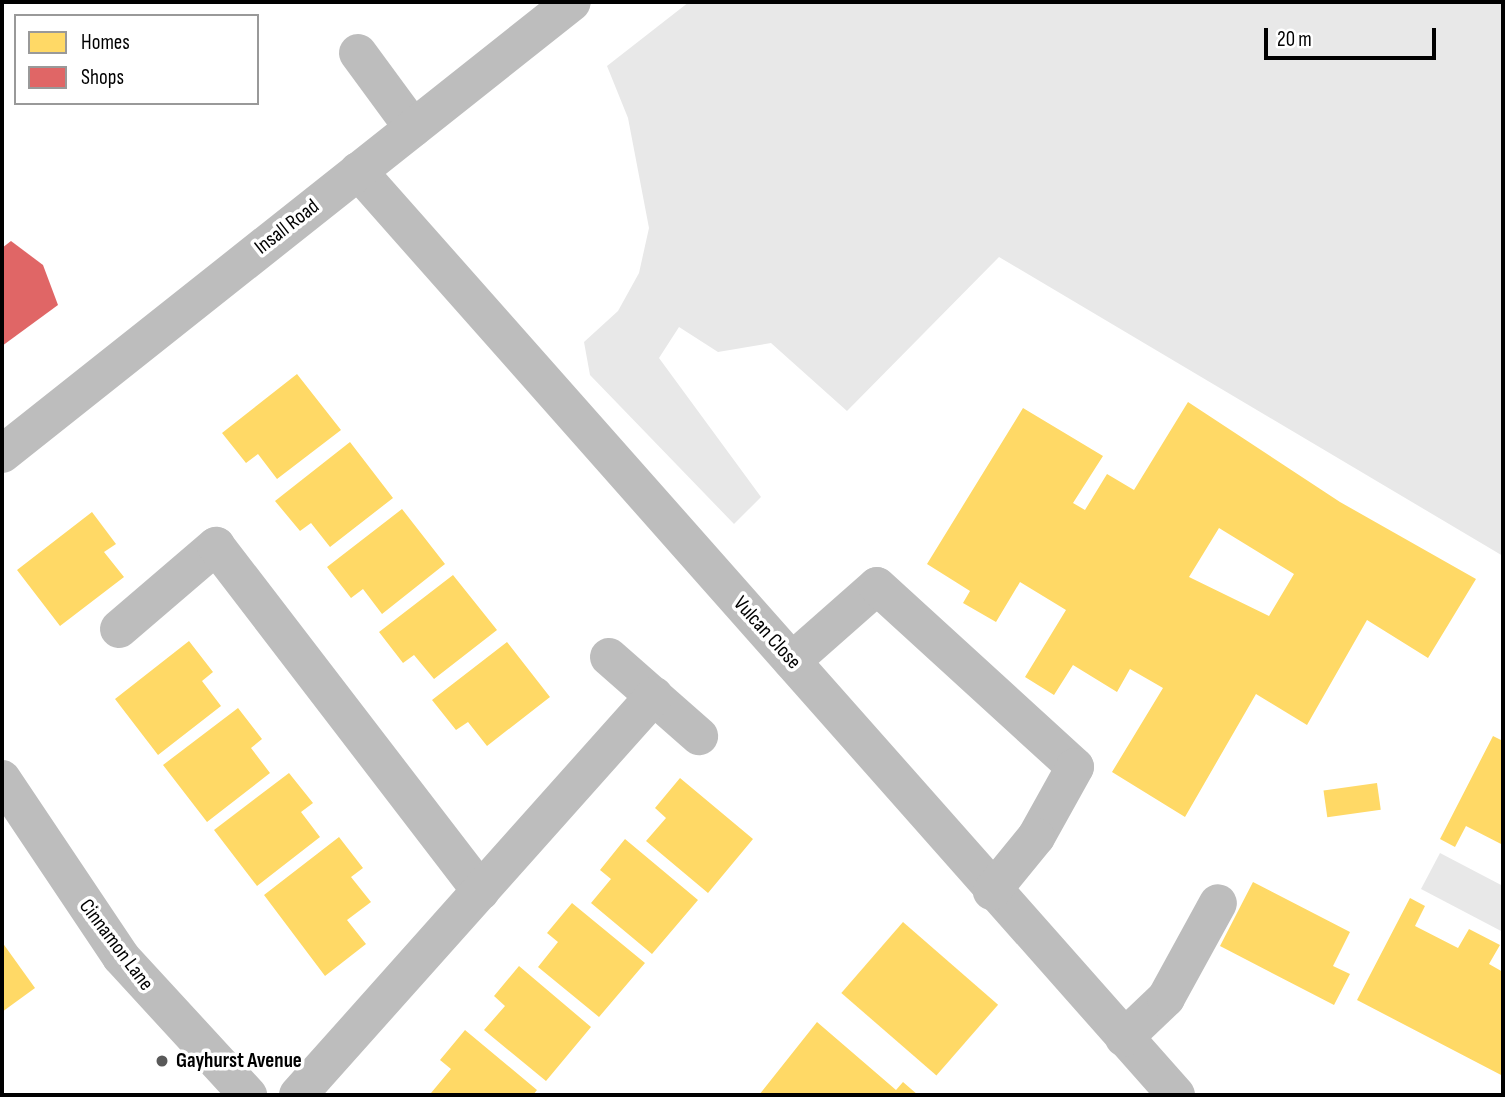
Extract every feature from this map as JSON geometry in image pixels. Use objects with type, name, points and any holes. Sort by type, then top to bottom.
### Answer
[{"type":"street","name":"Insall Road","points":[[2,454],[572,2]]},
{"type":"street","points":[[358,53],[413,128]]},
{"type":"street","name":"Vulcan Close","points":[[358,171],[992,891],[1176,1095]]},
{"type":"street","points":[[119,629],[216,546],[481,891]]},
{"type":"street","points":[[792,661],[877,586],[1075,767],[1036,837],[992,891]]},
{"type":"street","points":[[609,657],[699,736]]},
{"type":"street","points":[[298,1095],[654,696]]},
{"type":"street","name":"Cinnamon Lane","points":[[2,779],[121,957],[248,1095]]},
{"type":"street","points":[[1124,1038],[1166,998],[1218,903]]},
{"type":"shaded area","points":[[689,2],[1503,2],[1503,556],[999,257],[847,411],[771,343],[718,352],[679,327],[659,358],[761,497],[734,524],[590,375],[584,342],[618,311],[639,273],[649,228],[628,118],[607,66]]},
{"type":"shaded area","points":[[1440,853],[1503,886],[1503,932],[1421,889]]},
{"type":"building: Homes","points":[[297,374],[341,430],[277,479],[258,454],[246,463],[222,433]]},
{"type":"building: Homes","points":[[1188,402],[1340,502],[1476,579],[1428,658],[1367,620],[1307,725],[1256,694],[1185,817],[1112,772],[1163,688],[1130,669],[1117,692],[1073,665],[1054,695],[1025,677],[1066,610],[1020,582],[996,622],[963,603],[970,591],[927,564],[1023,408],[1103,456],[1073,503],[1085,510],[1107,474],[1134,490]],"holes":[[[1219,528],[1294,574],[1269,616],[1189,577]]]},
{"type":"building: Homes","points":[[350,442],[393,498],[330,547],[311,523],[300,531],[275,501]]},
{"type":"building: Homes","points":[[402,509],[445,564],[382,614],[363,589],[351,598],[327,567]]},
{"type":"building: Homes","points":[[92,512],[116,544],[104,552],[124,577],[60,626],[17,570]]},
{"type":"building: Homes","points":[[453,575],[497,630],[434,679],[414,655],[403,663],[379,632]]},
{"type":"building: Homes","points":[[189,641],[213,672],[202,681],[221,706],[158,755],[115,699]]},
{"type":"building: Homes","points":[[507,642],[550,697],[487,746],[468,722],[456,730],[432,700]]},
{"type":"building: Homes","points":[[238,708],[262,739],[251,748],[270,773],[207,822],[163,765]]},
{"type":"building: Homes","points":[[1493,736],[1503,741],[1503,845],[1466,826],[1455,847],[1440,839]]},
{"type":"building: Homes","points":[[289,773],[313,803],[301,812],[320,837],[257,886],[214,830]]},
{"type":"building: Homes","points":[[680,778],[753,839],[708,893],[646,841],[666,818],[655,808]]},
{"type":"building: Homes","points":[[1377,783],[1381,810],[1327,817],[1324,791]]},
{"type":"building: Homes","points":[[339,837],[363,868],[351,877],[371,902],[347,920],[366,944],[325,976],[264,895]]},
{"type":"building: Homes","points":[[625,839],[698,900],[652,954],[591,903],[611,879],[600,870]]},
{"type":"building: Homes","points":[[1253,882],[1350,932],[1333,966],[1350,974],[1334,1005],[1220,946]]},
{"type":"building: Homes","points":[[1410,898],[1425,906],[1415,926],[1458,948],[1469,929],[1500,945],[1489,964],[1503,972],[1503,1076],[1357,1000]]},
{"type":"building: Homes","points":[[572,903],[645,963],[599,1017],[538,967],[558,942],[547,933]]},
{"type":"building: Homes","points":[[903,922],[998,1005],[936,1076],[841,993]]},
{"type":"building: Homes","points":[[2,942],[35,988],[2,1012]]},
{"type":"building: Homes","points":[[519,966],[591,1027],[546,1081],[484,1030],[505,1006],[494,996]]},
{"type":"building: Homes","points":[[817,1022],[896,1090],[903,1082],[918,1095],[759,1095]]},
{"type":"building: Homes","points":[[465,1030],[537,1090],[533,1095],[431,1093],[451,1069],[440,1060]]},
{"type":"building: Shops","points":[[11,241],[43,265],[58,305],[2,346],[2,248]]},
{"type":"place","name":"Gayhurst Avenue","points":[[162,1061]]}]
